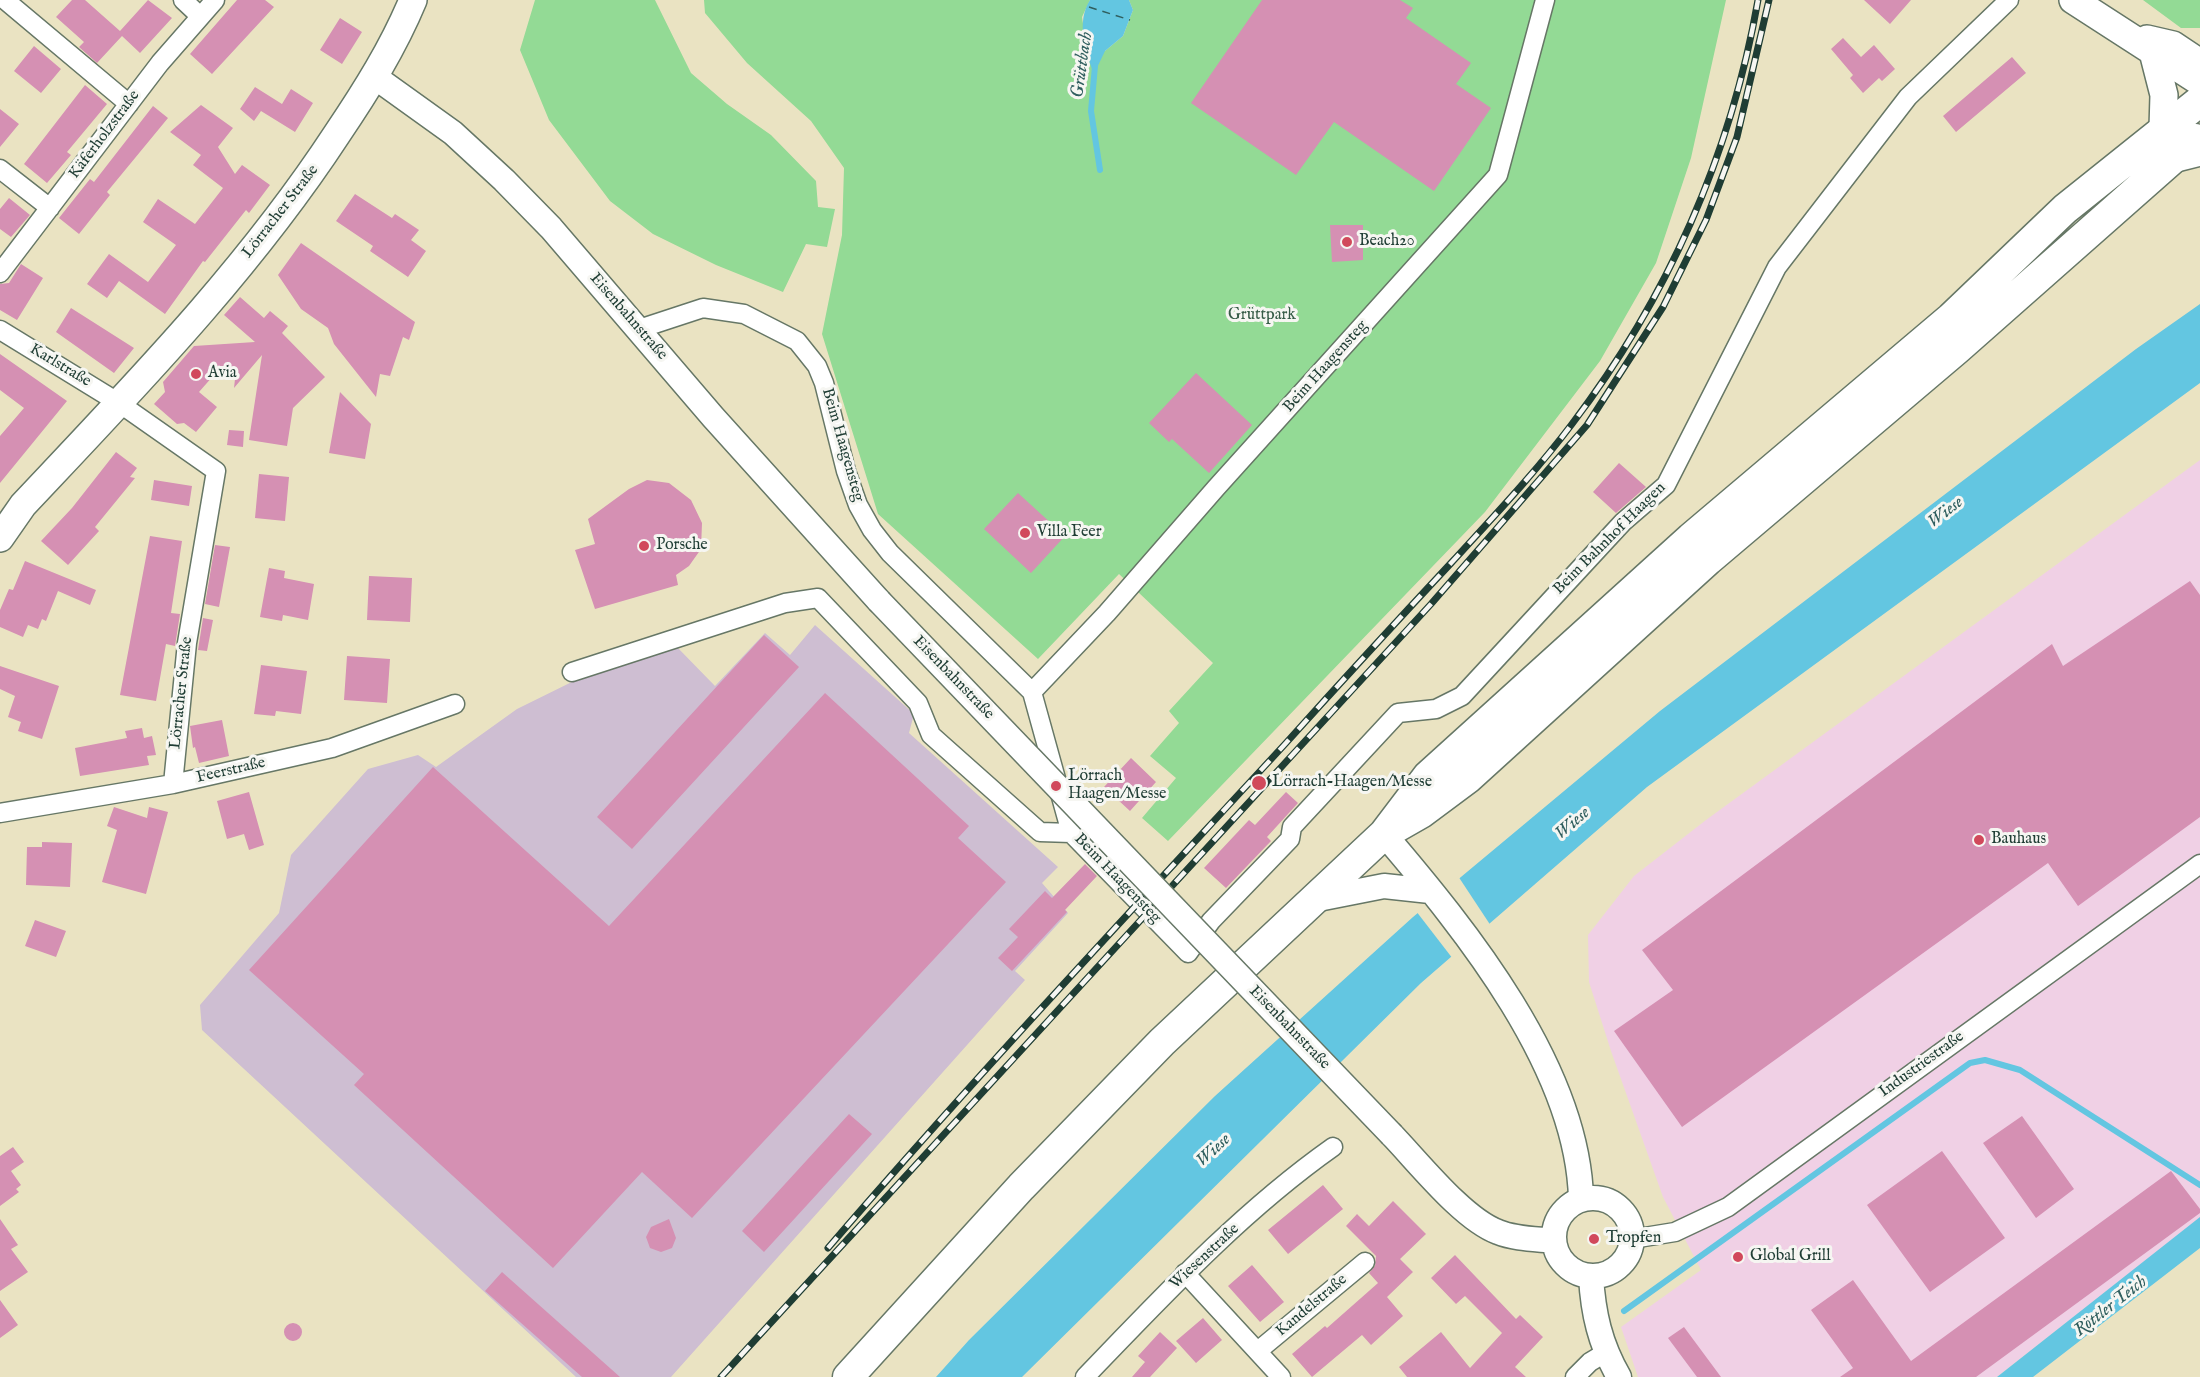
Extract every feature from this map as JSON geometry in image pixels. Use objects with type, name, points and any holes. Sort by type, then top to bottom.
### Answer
[{"type":"main road","name":"Lörracher Straße","points":[[0,538],[23,505],[119,403],[217,293],[302,188],[375,77],[413,0]]},
{"type":"main road","points":[[2073,0],[2149,44],[2200,82]]},
{"type":"main road","points":[[2149,44],[2200,43]]},
{"type":"main road","points":[[2149,44],[2186,51],[2200,63]]},
{"type":"main road","points":[[2149,44],[2164,95],[2185,142]]},
{"type":"main road","points":[[848,1377],[1029,1178],[1162,1042],[1384,834],[1421,813],[1468,778],[1708,560],[1957,349],[2185,142],[2200,101]]},
{"type":"street","points":[[5,0],[129,104]]},
{"type":"street","points":[[183,0],[200,16]]},
{"type":"street","name":"Käferholzstraße","points":[[0,273],[129,104],[215,0]]},
{"type":"street","name":"Beim Haagensteg","points":[[1032,692],[1107,613],[1498,174],[1545,0]]},
{"type":"street","name":"Beim Bahnhof Haagen","points":[[1188,953],[1211,921],[1290,839],[1292,827],[1398,713],[1436,709],[1462,696],[1623,522],[1666,485],[1777,267],[1908,97],[2009,0]]},
{"type":"street","name":"Eisenbahnstraße","points":[[375,77],[453,133],[551,228],[713,417],[879,601],[1463,1209],[1482,1224],[1499,1233],[1554,1241]]},
{"type":"street","points":[[0,169],[50,208]]},
{"type":"street","name":"Beim Haagensteg","points":[[639,329],[703,308],[744,314],[797,341],[817,366],[835,420],[846,471],[858,504],[872,530],[890,553],[1032,692],[1071,833],[1188,953]]},
{"type":"street","name":"Karlstraße","points":[[0,330],[119,403]]},
{"type":"street","name":"Lörracher Straße","points":[[119,403],[216,471],[187,643],[173,784]]},
{"type":"street","points":[[572,672],[785,603],[818,598],[918,703],[931,735],[1040,832],[1071,833]]},
{"type":"street","name":"Feerstraße","points":[[0,813],[173,784],[332,748],[455,704]]},
{"type":"street","points":[[1384,834],[1406,877],[1430,891],[1500,986],[1534,1041],[1563,1104],[1579,1168],[1581,1199]]},
{"type":"street","name":"Industriestraße","points":[[1632,1239],[1675,1232],[1728,1207],[2200,864]]},
{"type":"street","points":[[1313,900],[1406,877]]},
{"type":"street","name":"Wiesenstraße","points":[[1085,1377],[1185,1273],[1299,1171],[1333,1147]]},
{"type":"street","points":[[1581,1199],[1600,1199],[1617,1206],[1628,1221],[1632,1239],[1628,1254],[1619,1266],[1606,1274],[1591,1276],[1578,1273],[1566,1266],[1557,1254],[1554,1228],[1560,1215],[1569,1206],[1581,1199]]},
{"type":"street","name":"Kandelstraße","points":[[1259,1350],[1365,1262]]},
{"type":"street","points":[[1185,1273],[1259,1350],[1281,1377]]},
{"type":"street","points":[[1591,1276],[1595,1318],[1605,1353],[1619,1377]]},
{"type":"street","points":[[1575,1377],[1590,1362],[1605,1353]]},
{"type":"shaded area","points":[[2200,460],[2200,1218],[1997,1377],[1638,1377],[1621,1327],[1701,1270],[1663,1197],[1611,1051],[1589,982],[1588,935],[1634,876],[1706,820]]},
{"type":"shaded area","points":[[815,625],[914,714],[909,733],[1058,867],[1042,883],[1068,913],[1015,971],[1025,980],[671,1377],[576,1377],[202,1030],[200,1005],[279,913],[291,855],[368,769],[418,755],[436,767],[517,709],[588,674],[676,646],[715,686],[765,633],[790,655]]},
{"type":"green space","points":[[535,0],[655,0],[691,73],[727,104],[771,135],[816,181],[818,207],[835,209],[827,247],[806,244],[783,292],[716,265],[653,234],[610,201],[549,120],[520,50]]},
{"type":"green space","name":"Grüttpark","points":[[704,0],[1090,0],[1082,17],[1086,44],[1105,51],[1123,36],[1133,10],[1129,0],[1726,0],[1691,158],[1656,263],[1600,361],[1485,512],[1168,841],[1142,818],[1176,778],[1150,756],[1179,723],[1169,711],[1213,663],[1119,574],[1038,659],[878,514],[822,334],[842,235],[844,168],[811,121],[747,63],[705,13]]},
{"type":"green space","points":[[2143,0],[2200,0],[2200,28],[2181,28]]},
{"type":"water","points":[[1090,0],[1129,0],[1133,10],[1123,36],[1105,51],[1094,74],[1083,37],[1083,18]]},
{"type":"water","name":"Wiese","points":[[2200,304],[2200,383],[1647,787],[1421,983],[1022,1377],[936,1377],[969,1340],[1215,1096],[1413,917],[1660,711],[2136,349]]},
{"type":"water","name":"Röttler Teich","points":[[2200,1217],[2200,1248],[2033,1377],[1997,1377]]},
{"type":"pier","points":[[1458,876],[1491,926],[1453,959],[1416,911]]},
{"type":"building","points":[[72,0],[85,0],[120,31],[148,0],[172,18],[140,53],[122,36],[97,63],[79,47],[84,42],[56,17]]},
{"type":"building","points":[[237,0],[265,0],[274,7],[212,74],[190,54]]},
{"type":"building","points":[[1262,0],[1400,0],[1413,8],[1406,18],[1471,63],[1456,84],[1491,108],[1434,191],[1334,122],[1296,175],[1191,103]]},
{"type":"building","points":[[1864,0],[1911,0],[1890,24]]},
{"type":"building","points":[[340,18],[362,32],[342,64],[320,50]]},
{"type":"building","points":[[1843,38],[1861,57],[1874,45],[1895,69],[1882,81],[1879,78],[1863,93],[1850,78],[1853,75],[1831,49]]},
{"type":"building","points":[[34,46],[61,69],[41,93],[14,71]]},
{"type":"building","points":[[2012,57],[2026,73],[1956,132],[1943,116]]},
{"type":"building","points":[[85,85],[107,104],[67,152],[71,155],[47,183],[24,164]]},
{"type":"building","points":[[255,87],[282,104],[291,89],[313,103],[295,132],[261,111],[254,121],[240,109]]},
{"type":"building","points":[[201,105],[233,128],[218,147],[235,174],[242,165],[270,185],[249,213],[246,210],[205,262],[203,261],[165,314],[119,281],[107,298],[87,284],[109,254],[148,282],[176,245],[143,222],[158,199],[195,224],[223,188],[193,165],[201,155],[170,132]]},
{"type":"building","points":[[153,106],[168,118],[107,192],[110,195],[79,234],[59,218],[90,179],[94,182]]},
{"type":"building","points":[[0,109],[19,124],[0,147]]},
{"type":"building","points":[[355,194],[392,218],[395,214],[419,230],[411,240],[426,251],[408,277],[370,251],[373,246],[336,221]]},
{"type":"building","points":[[9,198],[30,215],[11,237],[0,229],[0,209]]},
{"type":"building","name":"Beach20","points":[[1330,225],[1363,225],[1363,260],[1332,262]]},
{"type":"building","points":[[301,243],[415,322],[409,340],[403,337],[390,376],[380,374],[376,397],[334,344],[328,328],[301,309],[278,275]]},
{"type":"building","points":[[21,264],[43,278],[17,320],[0,310],[0,284],[9,283]]},
{"type":"building","points":[[240,297],[264,318],[270,311],[288,326],[282,333],[325,377],[293,408],[287,446],[249,440],[262,355],[234,388],[235,379],[221,367],[199,392],[217,407],[196,432],[184,423],[177,424],[154,404],[165,392],[163,382],[194,346],[255,342],[224,315]]},
{"type":"building","points":[[71,308],[134,348],[114,373],[56,332]]},
{"type":"building","points":[[0,354],[67,401],[0,483],[0,436],[24,408],[0,390]]},
{"type":"building","points":[[1196,373],[1252,425],[1209,473],[1172,439],[1169,442],[1149,423]]},
{"type":"building","points":[[340,392],[371,424],[365,459],[329,453]]},
{"type":"building","points":[[229,430],[244,431],[243,447],[227,445]]},
{"type":"building","points":[[116,452],[137,468],[130,477],[135,478],[95,527],[99,531],[68,565],[41,541],[72,508]]},
{"type":"building","points":[[1619,463],[1646,487],[1616,513],[1593,492]]},
{"type":"building","points":[[259,474],[289,477],[285,521],[255,518]]},
{"type":"building","points":[[154,480],[192,486],[189,506],[151,500]]},
{"type":"building","name":"Porsche","points":[[647,480],[669,483],[691,500],[702,523],[701,549],[689,566],[676,575],[678,585],[595,609],[575,550],[595,544],[588,519],[629,489]]},
{"type":"building","name":"Villa Feer","points":[[1018,493],[1065,536],[1031,573],[984,529]]},
{"type":"building","points":[[150,536],[182,541],[171,613],[180,614],[175,646],[166,644],[156,701],[120,695]]},
{"type":"building","points":[[215,545],[230,547],[219,607],[205,604]]},
{"type":"building","points":[[25,561],[96,590],[90,605],[58,591],[46,621],[42,619],[38,629],[28,625],[23,637],[0,627],[0,610],[9,589],[13,590]]},
{"type":"building","points":[[269,568],[285,571],[284,578],[314,584],[308,620],[283,615],[282,621],[260,617]]},
{"type":"building","points":[[369,576],[412,578],[410,622],[367,620]]},
{"type":"building","name":"Bauhaus","points":[[2190,581],[2200,595],[2200,817],[2078,906],[2048,863],[1682,1127],[1614,1031],[1673,990],[1642,950],[2052,644],[2063,666]]},
{"type":"building","points":[[203,618],[213,620],[207,651],[198,650]]},
{"type":"building","points":[[764,635],[799,667],[632,849],[597,817]]},
{"type":"building","points":[[347,656],[390,659],[387,703],[344,700]]},
{"type":"building","points":[[261,665],[307,671],[301,714],[276,711],[275,716],[254,714]]},
{"type":"building","points":[[0,666],[59,686],[42,739],[18,731],[21,722],[8,717],[15,696],[0,689]]},
{"type":"building","points":[[825,693],[969,826],[958,838],[1006,882],[692,1218],[642,1172],[553,1268],[354,1085],[364,1074],[249,970],[433,767],[609,926]]},
{"type":"building","points":[[222,720],[229,756],[199,763],[195,747],[193,748],[190,726]]},
{"type":"building","points":[[142,728],[144,738],[152,736],[156,755],[147,756],[149,765],[80,776],[75,748],[127,738],[125,731]]},
{"type":"building","points":[[1131,758],[1156,782],[1130,811],[1104,787]]},
{"type":"building","points":[[249,792],[264,845],[249,850],[244,834],[227,839],[217,801]]},
{"type":"building","points":[[1286,792],[1298,803],[1267,837],[1271,841],[1226,888],[1204,868],[1249,820],[1255,825]]},
{"type":"building","points":[[114,807],[147,818],[149,807],[168,812],[146,894],[102,882],[117,830],[107,826]]},
{"type":"building","points":[[42,842],[72,843],[70,887],[26,885],[27,847],[42,847]]},
{"type":"building","points":[[1085,864],[1097,876],[1012,971],[998,958],[1018,937],[1009,929],[1045,891],[1052,898]]},
{"type":"building","points":[[35,920],[66,931],[56,957],[25,946]]},
{"type":"building","points":[[849,1114],[872,1134],[764,1252],[742,1231]]},
{"type":"building","points":[[2022,1116],[2074,1189],[2036,1218],[1983,1143]]},
{"type":"building","points":[[13,1147],[24,1162],[11,1171],[21,1185],[16,1189],[19,1192],[0,1206],[0,1156]]},
{"type":"building","points":[[1942,1151],[2005,1238],[1930,1292],[1867,1205]]},
{"type":"building","points":[[2171,1171],[2200,1209],[2200,1213],[1976,1377],[1840,1377],[1853,1368],[1811,1310],[1853,1280],[1911,1361]]},
{"type":"building","points":[[1323,1185],[1343,1209],[1288,1254],[1268,1230]]},
{"type":"building","points":[[1393,1201],[1426,1234],[1400,1259],[1413,1272],[1387,1297],[1403,1316],[1371,1345],[1362,1335],[1312,1377],[1292,1354],[1325,1326],[1327,1328],[1378,1283],[1369,1273],[1375,1266],[1376,1256],[1346,1226],[1357,1214],[1369,1226]]},
{"type":"building","points":[[0,1219],[18,1245],[11,1249],[28,1272],[0,1291]]},
{"type":"building","points":[[669,1219],[676,1238],[672,1248],[661,1252],[650,1248],[646,1237],[651,1227]]},
{"type":"building","points":[[1455,1255],[1516,1319],[1520,1315],[1543,1337],[1515,1367],[1526,1377],[1407,1377],[1399,1367],[1441,1332],[1470,1368],[1502,1333],[1465,1296],[1456,1304],[1431,1278]]},
{"type":"building","points":[[1252,1265],[1284,1302],[1260,1322],[1228,1286]]},
{"type":"building","points":[[502,1272],[620,1377],[582,1377],[485,1291]]},
{"type":"building","points":[[0,1300],[18,1325],[0,1338]]},
{"type":"building","points":[[1203,1318],[1222,1340],[1196,1363],[1176,1341]]},
{"type":"building","points":[[293,1323],[299,1326],[302,1332],[299,1338],[293,1341],[287,1338],[284,1332],[287,1326]]},
{"type":"building","points":[[1684,1327],[1721,1377],[1697,1377],[1668,1338]]},
{"type":"building","points":[[1160,1332],[1177,1348],[1150,1377],[1132,1377],[1145,1362],[1138,1356]]},
{"type":"waterway","name":"Grüttbach","points":[[1095,66],[1091,111],[1100,170]]},
{"type":"waterway","points":[[1624,1311],[1970,1063],[1985,1060],[2020,1070],[2200,1185]]},
{"type":"ferry route","points":[[1089,7],[1130,20]]},
{"type":"railway","points":[[828,1248],[997,1057],[1498,511],[1572,424],[1637,327],[1690,223],[1731,114],[1758,0]]},
{"type":"railway","points":[[721,1377],[1431,604],[1587,425],[1663,307],[1706,220],[1737,137],[1769,0]]},
{"type":"place","name":"Beach20","points":[[1347,242]]},
{"type":"place","name":"Avia","points":[[196,374]]},
{"type":"place","name":"Villa Feer","points":[[1025,533]]},
{"type":"place","name":"Porsche","points":[[644,546]]},
{"type":"place","name":"Lörrach-Haagen/Messe","points":[[1259,783]]},
{"type":"place","name":"Lörrach Haagen/Messe","points":[[1056,786]]},
{"type":"place","name":"Bauhaus","points":[[1979,840]]},
{"type":"place","name":"Tropfen","points":[[1594,1239]]},
{"type":"place","name":"Global Grill","points":[[1738,1257]]}]
